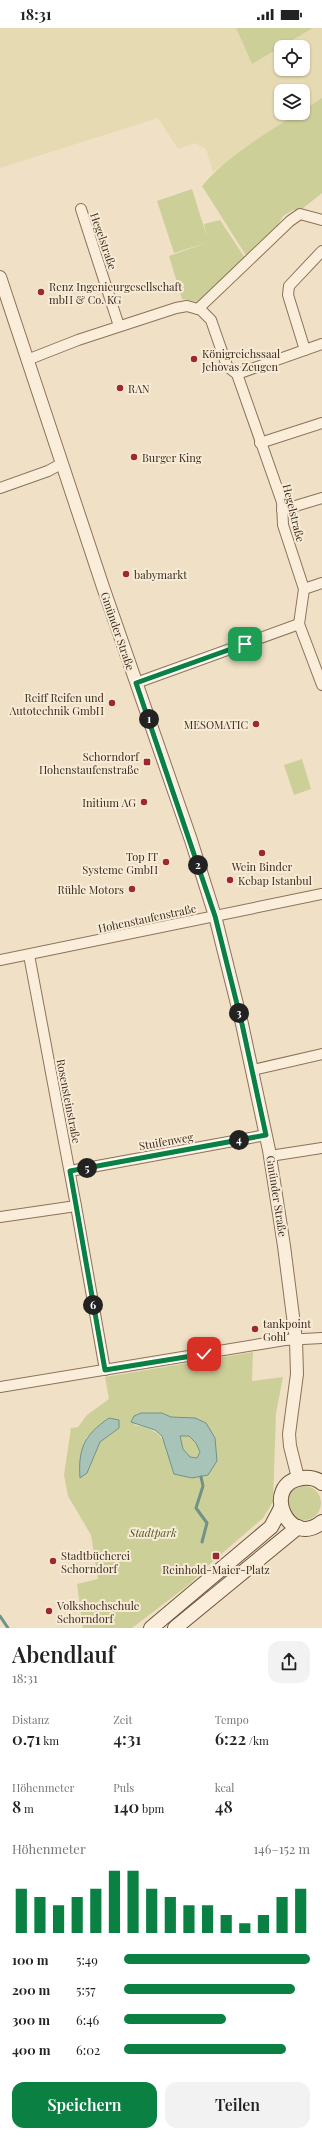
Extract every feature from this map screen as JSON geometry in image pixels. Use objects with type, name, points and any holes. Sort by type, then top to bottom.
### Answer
[{"type":"main road","points":[[151,1628],[271,1527],[281,1508],[282,1493],[291,1482],[298,1478],[313,1478],[322,1483]]},
{"type":"main road","points":[[281,1508],[287,1520],[298,1527],[314,1527],[322,1522]]},
{"type":"main road","points":[[175,1628],[298,1527]]},
{"type":"street","name":"Hegelstraße","points":[[81,209],[119,326]]},
{"type":"street","points":[[27,360],[119,326],[176,308],[187,306],[198,309],[290,221],[300,214],[322,220]]},
{"type":"street","points":[[306,350],[288,295],[288,290],[289,286],[322,251]]},
{"type":"street","name":"Gmünder Straße","points":[[0,277],[215,916],[253,1070],[270,1156],[284,1246],[296,1340],[297,1374],[289,1434],[292,1459],[298,1478]]},
{"type":"street","name":"Hegelstraße","points":[[198,309],[211,320],[227,366],[237,374],[282,502],[283,525],[304,590],[300,624]]},
{"type":"street","points":[[237,374],[322,344]]},
{"type":"street","points":[[260,443],[322,423]]},
{"type":"street","points":[[0,488],[48,471],[62,464]]},
{"type":"street","points":[[282,510],[322,498]]},
{"type":"street","points":[[304,590],[322,583]]},
{"type":"street","points":[[136,683],[300,624],[322,685]]},
{"type":"street","name":"Hohenstaufenstraße","points":[[0,960],[322,894]]},
{"type":"street","name":"Rosensteinstraße","points":[[29,955],[70,1171],[105,1370]]},
{"type":"street","points":[[253,1070],[322,1054]]},
{"type":"street","name":"Stuifenweg","points":[[70,1171],[266,1135]]},
{"type":"street","points":[[270,1156],[322,1148]]},
{"type":"street","points":[[0,1217],[76,1206]]},
{"type":"street","points":[[0,1387],[296,1340],[322,1338]]},
{"type":"shaded area","points":[[0,28],[236,28],[252,64],[274,51],[274,76],[310,76],[310,40],[292,40],[313,28],[322,28],[322,98],[310,106],[310,84],[274,84],[274,120],[288,120],[213,172],[206,149],[195,143],[178,149],[158,118],[0,168]]},
{"type":"shaded area","points":[[141,1413],[162,1413],[171,1417],[195,1418],[206,1423],[215,1438],[217,1461],[208,1475],[192,1478],[174,1474],[162,1436],[155,1430],[131,1422],[134,1416]],"holes":[[[180,1436],[189,1436],[196,1443],[200,1452],[197,1458],[190,1457],[183,1449]]]},
{"type":"shaded area","points":[[109,1418],[119,1420],[119,1428],[100,1442],[87,1473],[80,1478],[80,1459],[84,1444],[94,1430]]},
{"type":"green space","points":[[236,28],[313,28],[293,40],[274,40],[274,51],[252,64]]},
{"type":"green space","points":[[322,98],[322,193],[302,209],[293,210],[283,216],[273,233],[247,257],[202,186],[235,155],[287,120],[310,120],[310,106]]},
{"type":"green space","points":[[192,189],[207,237],[204,224],[220,220],[247,261],[213,292],[197,302],[182,299],[169,256],[209,242],[174,253],[157,201]]},
{"type":"green space","points":[[302,759],[311,789],[294,795],[284,765]]},
{"type":"green space","name":"Stadtpark","points":[[253,1352],[252,1381],[283,1377],[276,1413],[273,1502],[263,1518],[203,1570],[191,1583],[132,1628],[83,1628],[77,1584],[98,1579],[91,1535],[68,1496],[64,1475],[71,1428],[78,1427],[87,1415],[109,1399],[105,1377]],"holes":[[[162,1413],[171,1417],[195,1418],[208,1475],[174,1474],[167,1447],[159,1435],[145,1427],[134,1425]],[[109,1418],[118,1420],[119,1428],[100,1442],[87,1473],[86,1438]]]},
{"type":"green space","points":[[180,1436],[189,1436],[196,1443],[200,1452],[197,1458],[190,1458],[183,1449]]},
{"type":"green space","points":[[307,1486],[316,1491],[320,1496],[320,1510],[316,1515],[311,1519],[301,1520],[297,1519],[288,1510],[287,1500],[288,1496],[297,1487]]},
{"type":"waterway","points":[[201,1477],[203,1486],[196,1508],[207,1523],[202,1542]]},
{"type":"waterway","points":[[0,1616],[8,1628]]},
{"type":"place","name":"Renz Ingenieurgesellschaft mbH & Co. KG","points":[[41,292]]},
{"type":"place","name":"Königreichssaal Jehovas Zeugen","points":[[194,359]]},
{"type":"place","name":"RAN","points":[[120,388]]},
{"type":"place","name":"Burger King","points":[[134,457]]},
{"type":"place","name":"babymarkt","points":[[126,574]]},
{"type":"place","name":"Reiff Reifen und Autotechnik GmbH","points":[[112,703]]},
{"type":"place","name":"MESOMATIC","points":[[256,724]]},
{"type":"place","name":"Schorndorf Hohenstaufenstraße","points":[[147,762]]},
{"type":"place","name":"Initium AG","points":[[144,802]]},
{"type":"place","name":"Wein Binder","points":[[262,853]]},
{"type":"place","name":"Top IT Systeme GmbH","points":[[166,862]]},
{"type":"place","name":"Kebap Istanbul","points":[[230,880]]},
{"type":"place","name":"Rühle Motors","points":[[132,889]]},
{"type":"place","name":"tankpoint Gohl","points":[[255,1329]]},
{"type":"place","name":"Reinhold-Maier-Platz","points":[[216,1556]]},
{"type":"place","name":"Stadtbücherei Schorndorf","points":[[53,1561]]},
{"type":"place","name":"Volkshochschule Schorndorf","points":[[49,1611]]},
{"type":"route","points":[[204,1354],[105,1370],[70,1171],[266,1135],[253,1070],[215,916],[191,840],[136,683],[245,644]]}]
